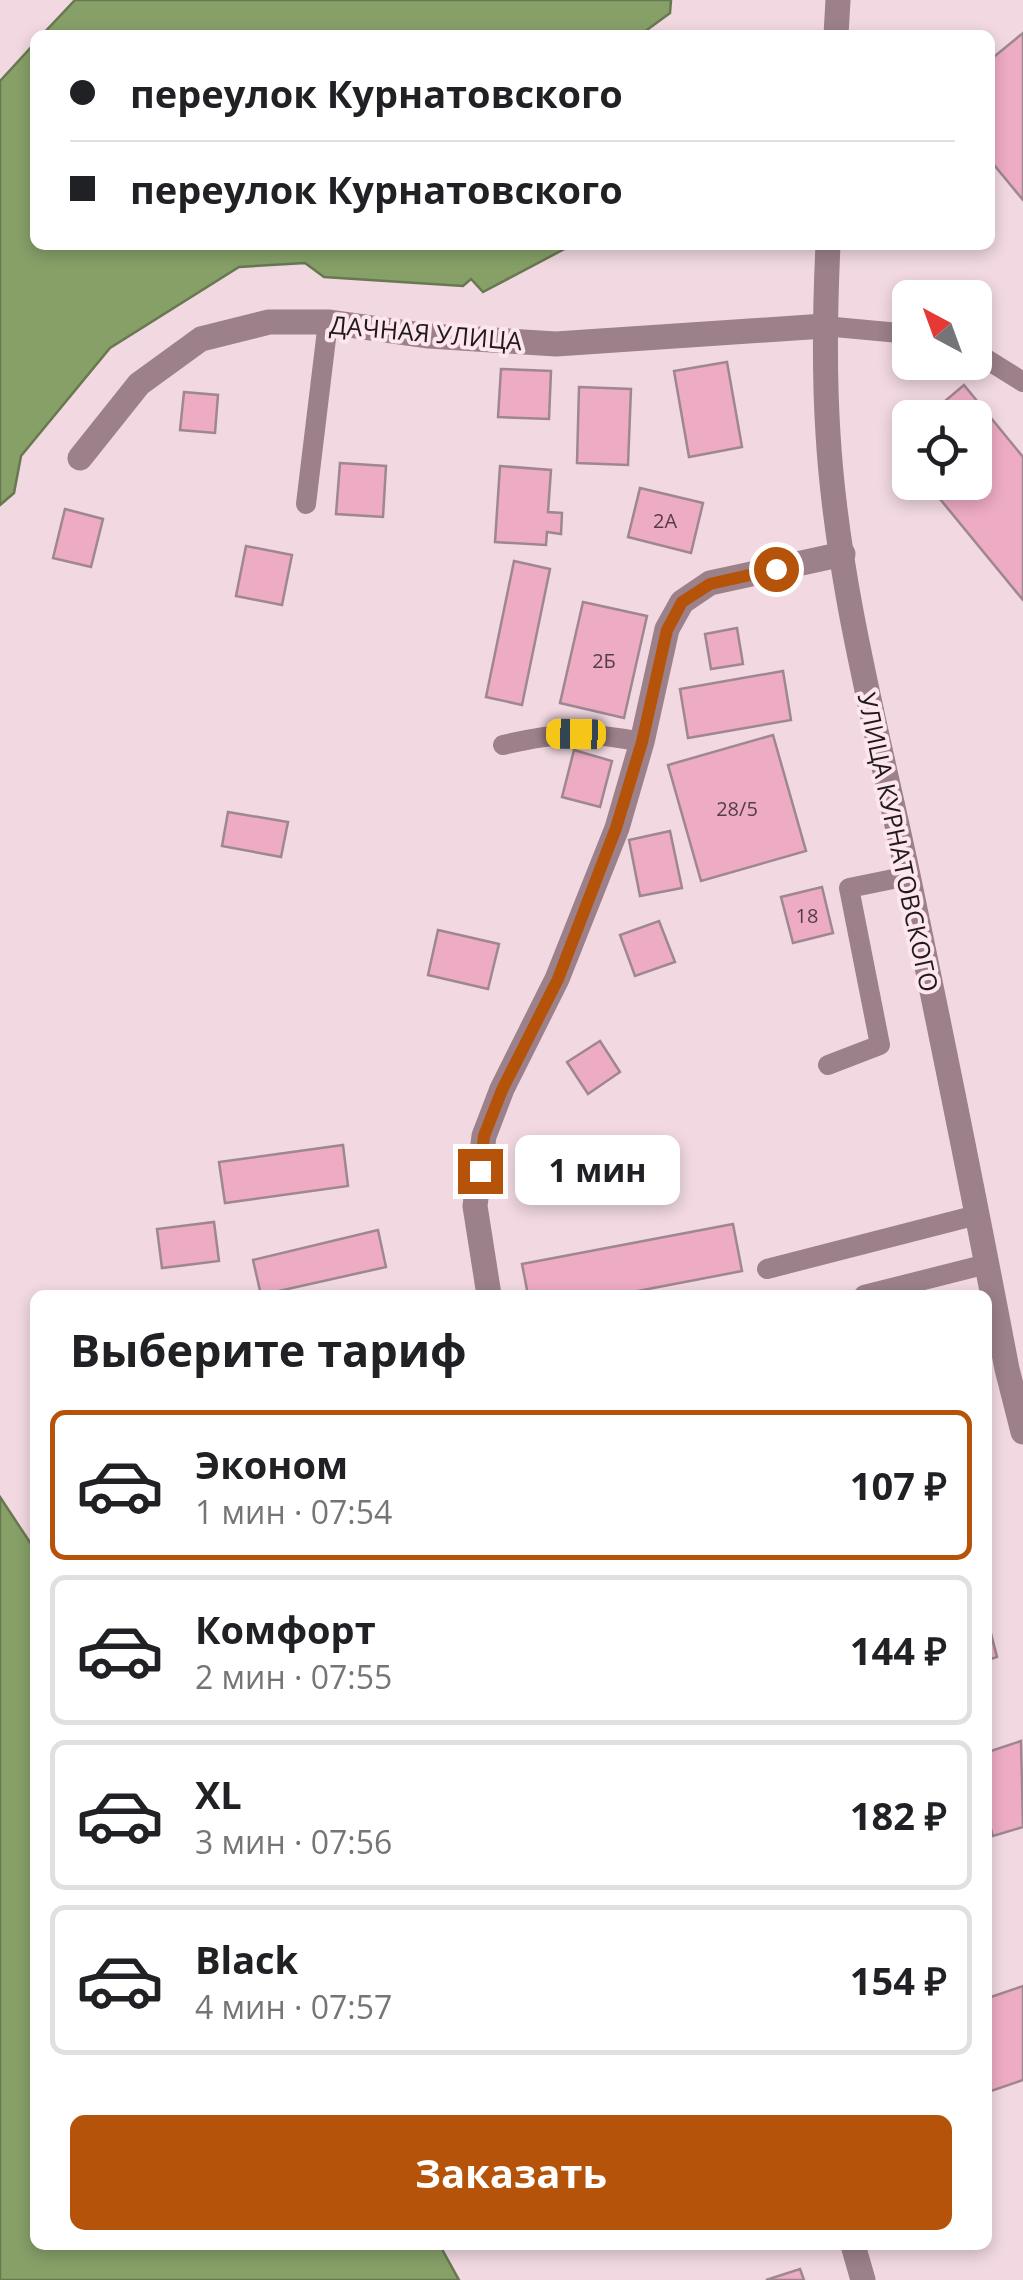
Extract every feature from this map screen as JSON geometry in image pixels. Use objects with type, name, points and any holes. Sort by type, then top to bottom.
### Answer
[{"type":"street","points":[[836,30],[838,0]]},
{"type":"street","name":"УЛИЦА КУРНАТОВСКОГО","points":[[828,250],[824,326],[828,437],[843,554],[869,705],[1023,1432]]},
{"type":"street","name":"ДАЧНАЯ УЛИЦА","points":[[80,458],[139,384],[201,339],[268,322],[328,322],[430,336],[556,344],[824,326]]},
{"type":"street","points":[[488,1290],[475,1206],[484,1136],[502,1090],[558,979],[616,828],[642,742],[667,630],[682,602],[710,584],[843,554]]},
{"type":"street","points":[[855,2250],[864,2280]]},
{"type":"lane","points":[[306,504],[328,322]]},
{"type":"lane","points":[[824,326],[892,332]]},
{"type":"lane","points":[[992,363],[1023,382]]},
{"type":"lane","points":[[503,745],[552,733],[599,734],[642,742]]},
{"type":"lane","points":[[828,1065],[880,1045],[849,888],[908,876]]},
{"type":"lane","points":[[767,1269],[978,1215]]},
{"type":"lane","points":[[884,1290],[987,1264]]},
{"type":"shaded area","points":[[75,0],[671,0],[670,13],[647,30],[47,30]]},
{"type":"shaded area","points":[[30,48],[30,250],[563,250],[483,292],[471,279],[463,286],[324,277],[305,263],[239,267],[110,348],[21,456],[14,493],[0,505],[0,81]]},
{"type":"shaded area","points":[[0,1497],[30,1542],[30,2250],[443,2250],[459,2280],[0,2280]]},
{"type":"building","points":[[1023,33],[1023,200],[995,166],[995,56]]},
{"type":"building","points":[[727,362],[742,447],[689,457],[674,371]]},
{"type":"building","points":[[501,369],[551,371],[549,419],[498,417]]},
{"type":"building","points":[[964,385],[976,400],[946,400]]},
{"type":"building","points":[[579,387],[631,389],[628,465],[577,463]]},
{"type":"building","points":[[184,392],[218,395],[215,433],[180,430]]},
{"type":"building","points":[[992,419],[1023,457],[1023,600],[941,500],[992,500]]},
{"type":"building","points":[[340,463],[386,466],[383,517],[336,514]]},
{"type":"building","points":[[500,466],[551,470],[548,512],[562,513],[561,534],[547,532],[546,545],[495,542]]},
{"type":"building","points":[[640,488],[703,503],[691,553],[628,537]]},
{"type":"building","points":[[65,509],[103,519],[91,567],[53,558]]},
{"type":"building","points":[[246,546],[292,555],[282,605],[236,596]]},
{"type":"building","points":[[514,561],[550,569],[522,705],[486,697]]},
{"type":"building","points":[[583,602],[647,616],[624,718],[560,703]]},
{"type":"building","points":[[737,628],[743,664],[711,669],[705,634]]},
{"type":"building","points":[[783,671],[791,720],[688,738],[680,689]]},
{"type":"building","points":[[773,735],[806,851],[701,881],[668,765]]},
{"type":"building","points":[[574,750],[612,761],[600,807],[562,797]]},
{"type":"building","points":[[228,812],[288,822],[281,857],[222,846]]},
{"type":"building","points":[[670,831],[682,888],[640,896],[629,840]]},
{"type":"building","points":[[822,887],[833,933],[793,943],[781,897]]},
{"type":"building","points":[[659,921],[675,962],[635,976],[620,935]]},
{"type":"building","points":[[438,930],[499,944],[488,989],[428,975]]},
{"type":"building","points":[[600,1041],[620,1072],[588,1094],[567,1062]]},
{"type":"building","points":[[343,1145],[348,1186],[225,1203],[219,1162]]},
{"type":"building","points":[[563,1162],[565,1195],[523,1197],[522,1164]]},
{"type":"building","points":[[214,1222],[219,1261],[162,1268],[157,1229]]},
{"type":"building","points":[[733,1224],[742,1271],[643,1290],[527,1290],[522,1264]]},
{"type":"building","points":[[378,1230],[386,1267],[283,1290],[260,1290],[253,1260]]},
{"type":"building","points":[[1021,1741],[1023,1827],[993,1836],[992,1833],[992,1751]]},
{"type":"building","points":[[1023,1986],[1023,2080],[992,2091],[992,1997]]},
{"type":"building","points":[[800,2269],[804,2280],[766,2280]]},
{"type":"route","points":[[480,1171],[484,1136],[502,1090],[558,979],[616,828],[642,742],[667,630],[682,602],[710,584],[776,569]]}]
